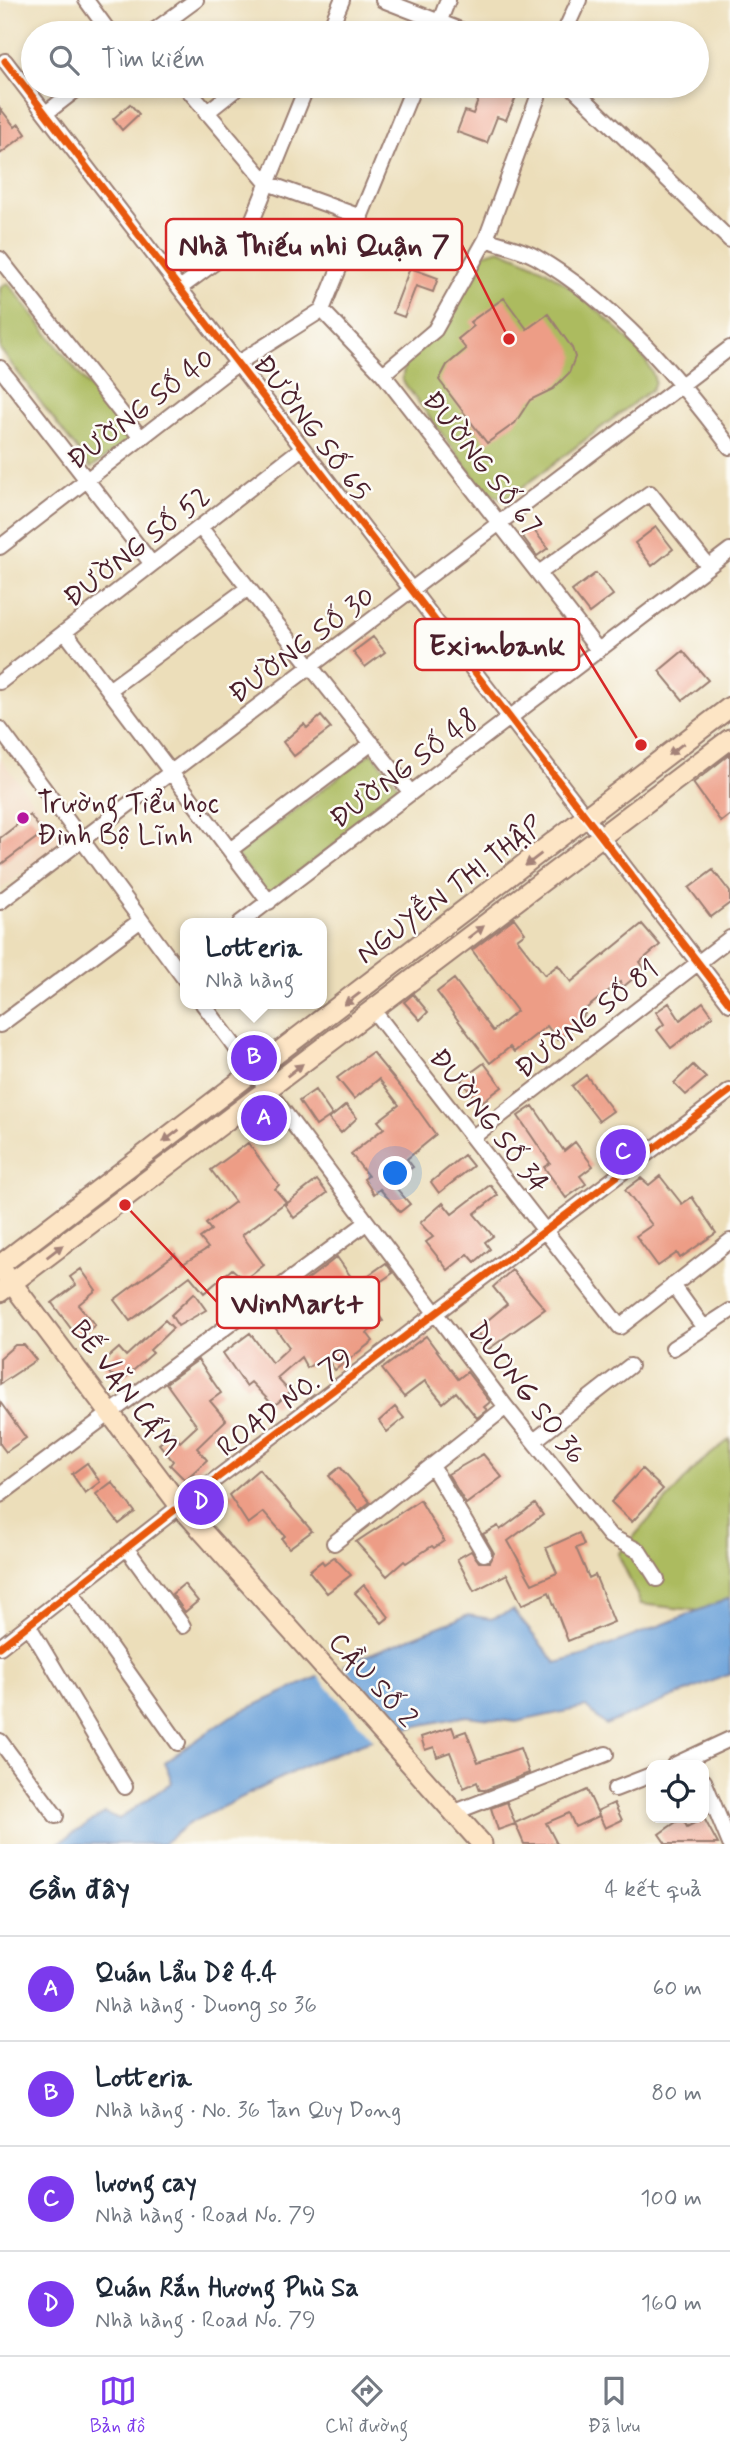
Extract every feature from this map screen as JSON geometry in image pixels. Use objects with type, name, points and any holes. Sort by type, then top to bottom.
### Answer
[{"type":"main road","name":"NGUYỄN THỊ THẬP","points":[[3,1277],[254,1074],[730,707]]},
{"type":"main road","name":"NGUYỄN THỊ THẬP","points":[[3,1277],[267,1091],[730,739]]},
{"type":"main road","name":"BẾ VĂN CẤM","points":[[3,1277],[111,1413],[180,1506],[294,1632]]},
{"type":"main road","name":"CẦU SỐ 2","points":[[294,1632],[455,1812]]},
{"type":"main road","points":[[455,1812],[482,1844]]},
{"type":"street","points":[[86,0],[101,21]]},
{"type":"street","points":[[167,21],[196,0]]},
{"type":"street","points":[[333,21],[342,0]]},
{"type":"street","points":[[383,0],[424,21]]},
{"type":"street","points":[[440,21],[448,0]]},
{"type":"street","points":[[569,21],[579,0]]},
{"type":"street","name":"ĐƯỜNG SỐ 65","points":[[5,61],[21,81]]},
{"type":"street","name":"ĐƯỜNG SỐ 65","points":[[34,98],[730,1004]]},
{"type":"street","points":[[46,113],[65,98]]},
{"type":"street","points":[[194,98],[267,183],[360,217]]},
{"type":"street","points":[[206,113],[225,98]]},
{"type":"street","points":[[180,288],[244,241],[302,98]]},
{"type":"street","points":[[322,310],[409,98]]},
{"type":"street","points":[[383,374],[435,330],[486,239],[538,98]]},
{"type":"street","points":[[583,98],[730,240]]},
{"type":"street","points":[[486,239],[535,256],[597,300],[683,384],[730,447]]},
{"type":"street","points":[[3,269],[141,438]]},
{"type":"street","name":"ĐƯỜNG SỐ 40","points":[[0,547],[238,363],[322,310]]},
{"type":"street","name":"ĐƯỜNG SỐ 67","points":[[322,310],[383,374],[598,650]]},
{"type":"street","name":"ĐƯỜNG SỐ 30","points":[[0,902],[312,668],[730,348]]},
{"type":"street","points":[[0,368],[152,564]]},
{"type":"street","name":"ĐƯỜNG SỐ 52","points":[[0,682],[302,448]]},
{"type":"street","points":[[539,573],[650,493],[708,566]]},
{"type":"street","points":[[200,527],[411,793]]},
{"type":"street","name":"ĐƯỜNG SỐ 48","points":[[247,918],[730,550]]},
{"type":"street","points":[[109,690],[248,588]]},
{"type":"street","points":[[65,632],[269,902]]},
{"type":"street","points":[[0,729],[141,920],[180,968]]},
{"type":"street","points":[[230,850],[372,743]]},
{"type":"street","points":[[0,1025],[141,920]]},
{"type":"street","name":"ĐƯỜNG SỐ 81","points":[[473,1138],[730,938]]},
{"type":"street","name":"DUONG SO 36","points":[[207,1009],[506,1407],[610,1536],[639,1551],[657,1579]]},
{"type":"street","name":"ĐƯỜNG SỐ 34","points":[[373,1010],[620,1327],[673,1285]]},
{"type":"street","name":"ROAD NO. 79","points":[[0,1647],[180,1506],[730,1091]]},
{"type":"street","points":[[0,1495],[366,1223]]},
{"type":"street","points":[[705,1328],[673,1285],[730,1241]]},
{"type":"street","points":[[673,1348],[730,1311]]},
{"type":"street","points":[[534,1441],[630,1366]]},
{"type":"street","points":[[334,1544],[506,1407]]},
{"type":"street","points":[[432,1466],[484,1553]]},
{"type":"street","points":[[127,1549],[183,1626]]},
{"type":"street","points":[[72,1593],[178,1743]]},
{"type":"street","points":[[29,1626],[125,1787]]},
{"type":"street","points":[[697,1760],[730,1739]]},
{"type":"street","points":[[0,1741],[56,1816]]},
{"type":"street","points":[[455,1812],[606,1754]]},
{"type":"street","points":[[615,1789],[646,1777]]},
{"type":"street","points":[[709,1793],[730,1844]]},
{"type":"shaded area","name":"Trường Tiểu học Đinh Bộ Lĩnh","points":[[0,758],[64,841],[0,890]]},
{"type":"green space","points":[[500,249],[544,269],[594,307],[641,354],[655,382],[652,389],[511,496],[501,499],[483,489],[402,380],[405,363],[483,254]]},
{"type":"green space","points":[[8,283],[130,439],[91,468],[0,349],[0,288]]},
{"type":"green space","points":[[372,752],[404,793],[268,894],[236,855]]},
{"type":"green space","points":[[730,1439],[730,1598],[700,1611],[641,1604],[618,1554],[700,1463]]},
{"type":"water","points":[[730,1598],[730,1674],[605,1725],[586,1707],[516,1722],[466,1716],[398,1730],[315,1761],[188,1824],[163,1844],[57,1844],[105,1813],[119,1819],[172,1782],[165,1762],[231,1716],[355,1660],[468,1615],[491,1619],[513,1610],[556,1663],[585,1655]]},
{"type":"pier","points":[[341,1662],[401,1733],[375,1742],[316,1674]]},
{"type":"building","points":[[479,98],[516,98],[506,120],[497,117],[487,143],[457,132],[465,111],[473,114]]},
{"type":"building","points":[[130,104],[139,114],[122,130],[113,119]]},
{"type":"building","points":[[0,108],[15,127],[19,124],[26,134],[0,154]]},
{"type":"building","points":[[410,268],[438,278],[433,292],[416,286],[404,317],[393,313]]},
{"type":"building","points":[[504,298],[527,329],[548,314],[572,348],[575,357],[569,373],[553,389],[530,400],[515,423],[487,443],[439,380],[447,365],[466,349],[458,339],[474,326],[470,322]]},
{"type":"building","points":[[656,527],[673,549],[652,566],[635,543]]},
{"type":"building","points":[[532,528],[548,548],[537,556],[521,534]]},
{"type":"building","points":[[596,573],[613,595],[589,613],[572,591]]},
{"type":"building","points":[[486,623],[504,643],[493,653],[475,632]]},
{"type":"building","points":[[373,637],[385,652],[365,667],[353,652]]},
{"type":"building","points":[[683,651],[708,680],[683,700],[659,671]]},
{"type":"building","points":[[321,716],[331,728],[294,756],[283,742],[304,724],[307,728]]},
{"type":"building","points":[[730,754],[730,815],[721,822],[693,783]]},
{"type":"building","points":[[30,815],[43,833],[0,865],[0,838]]},
{"type":"building","points":[[713,870],[730,892],[730,903],[711,917],[689,888]]},
{"type":"building","points":[[514,918],[525,933],[517,939],[545,975],[558,965],[571,982],[642,924],[660,945],[640,962],[644,968],[634,978],[623,987],[620,982],[583,1011],[585,1014],[568,1027],[571,1030],[558,1040],[547,1026],[514,1052],[510,1047],[490,1063],[437,992],[454,979],[493,1031],[517,1011],[472,950]]},
{"type":"building","points":[[413,994],[428,1012],[420,1020],[404,1002]]},
{"type":"building","points":[[703,1002],[713,1016],[671,1048],[657,1030],[664,1024],[656,1012],[669,1003],[680,1020]]},
{"type":"building","points":[[372,1052],[436,1135],[407,1159],[413,1167],[391,1182],[410,1204],[400,1212],[380,1189],[374,1194],[364,1179],[368,1176],[351,1154],[384,1128],[378,1121],[399,1105],[379,1079],[354,1099],[337,1078]]},
{"type":"building","points":[[484,1063],[502,1087],[479,1104],[461,1080]]},
{"type":"building","points":[[693,1065],[706,1078],[686,1095],[674,1083]]},
{"type":"building","points":[[586,1075],[613,1111],[599,1121],[572,1086]]},
{"type":"building","points":[[315,1090],[332,1115],[316,1126],[299,1101]]},
{"type":"building","points":[[346,1105],[357,1118],[341,1133],[329,1119]]},
{"type":"building","points":[[533,1106],[564,1151],[575,1142],[593,1166],[580,1176],[586,1184],[566,1198],[544,1167],[550,1163],[518,1116]]},
{"type":"building","points":[[248,1143],[279,1185],[275,1189],[286,1202],[242,1235],[264,1265],[245,1280],[232,1269],[204,1293],[190,1276],[130,1321],[114,1300],[175,1254],[183,1264],[208,1248],[200,1238],[211,1230],[206,1224],[235,1202],[211,1170]]},
{"type":"building","points":[[464,1155],[473,1166],[439,1193],[431,1182]]},
{"type":"building","points":[[660,1176],[682,1204],[692,1197],[716,1233],[680,1258],[677,1253],[658,1266],[636,1236],[652,1225],[625,1190],[641,1178],[649,1185]]},
{"type":"building","points":[[317,1180],[327,1193],[294,1218],[285,1205]]},
{"type":"building","points":[[490,1185],[498,1195],[474,1214],[493,1236],[485,1242],[490,1249],[475,1262],[468,1254],[448,1270],[426,1242],[433,1237],[420,1223],[443,1203],[452,1214]]},
{"type":"building","points":[[337,1257],[356,1284],[386,1263],[393,1273],[364,1293],[383,1321],[367,1333],[373,1341],[335,1370],[325,1356],[307,1368],[301,1357],[277,1378],[290,1392],[274,1406],[251,1382],[246,1386],[223,1353],[250,1333],[272,1363],[289,1347],[271,1322],[285,1312],[278,1302]]},
{"type":"building","points":[[81,1269],[96,1290],[78,1305],[95,1325],[78,1338],[52,1303],[76,1285],[70,1277]]},
{"type":"building","points":[[512,1270],[545,1309],[486,1351],[476,1339],[480,1336],[476,1330],[507,1304],[493,1287]]},
{"type":"building","points":[[194,1293],[206,1310],[178,1326],[171,1315]]},
{"type":"building","points":[[165,1320],[173,1328],[150,1350],[153,1353],[126,1377],[111,1375],[102,1363],[119,1348],[126,1356]]},
{"type":"building","points":[[426,1336],[458,1379],[467,1372],[490,1402],[484,1407],[487,1410],[477,1418],[456,1392],[443,1403],[425,1381],[404,1397],[382,1369]]},
{"type":"building","points":[[15,1345],[24,1345],[36,1360],[0,1384],[0,1358]]},
{"type":"building","points":[[198,1360],[221,1393],[210,1401],[226,1420],[197,1448],[207,1460],[185,1480],[170,1465],[173,1461],[159,1444],[173,1433],[180,1442],[197,1426],[166,1383]]},
{"type":"building","points":[[0,1402],[26,1438],[6,1452],[0,1444]]},
{"type":"building","points":[[395,1407],[404,1418],[387,1432],[379,1421]]},
{"type":"building","points":[[483,1454],[502,1477],[466,1504],[448,1474]]},
{"type":"building","points":[[87,1463],[100,1482],[85,1493],[72,1474]]},
{"type":"building","points":[[340,1467],[370,1502],[359,1511],[329,1476]]},
{"type":"building","points":[[259,1469],[312,1531],[289,1548],[282,1539],[285,1536],[264,1512],[248,1524],[229,1495]]},
{"type":"building","points":[[642,1469],[663,1489],[632,1522],[611,1502]]},
{"type":"building","points":[[112,1482],[135,1512],[119,1524],[96,1494]]},
{"type":"building","points":[[420,1500],[444,1541],[406,1563],[404,1561],[387,1576],[356,1542]]},
{"type":"building","points":[[535,1504],[543,1515],[508,1541],[532,1584],[557,1573],[546,1548],[579,1533],[584,1545],[576,1548],[589,1578],[595,1575],[614,1622],[568,1641],[549,1592],[522,1605],[507,1574],[474,1591],[457,1559],[471,1551],[479,1562],[489,1562],[494,1553],[483,1534],[498,1526],[500,1530]]},
{"type":"building","points":[[334,1557],[351,1575],[327,1593],[309,1571],[322,1561],[324,1564]]},
{"type":"building","points":[[184,1584],[198,1601],[185,1612],[172,1594]]},
{"type":"building","points":[[364,1585],[389,1617],[382,1623],[355,1593]]},
{"type":"building","points":[[452,1727],[455,1735],[466,1731],[478,1762],[520,1748],[529,1773],[485,1790],[480,1790],[477,1782],[464,1788],[450,1752],[437,1757],[434,1747],[425,1750],[421,1737]]},
{"type":"building","points":[[587,1790],[599,1816],[575,1827],[569,1813],[546,1823],[557,1844],[524,1844],[515,1823]]},
{"type":"building","points":[[507,1802],[515,1824],[498,1830],[491,1808]]},
{"type":"building","points":[[614,1803],[622,1820],[605,1828],[597,1811]]},
{"type":"building","points":[[675,1823],[685,1823],[687,1827],[695,1823],[707,1823],[718,1844],[666,1844],[659,1834]]},
{"type":"cycle path","points":[[5,61],[21,82]]},
{"type":"cycle path","points":[[33,98],[730,1004]]},
{"type":"cycle path","points":[[0,1647],[180,1506],[730,1091]]},
{"type":"place","name":"Nhà Thiếu nhi Quận 7","points":[[509,339]]},
{"type":"place","name":"Eximbank","points":[[641,745]]},
{"type":"place","name":"Trường Tiểu học Đinh Bộ Lĩnh","points":[[23,818]]},
{"type":"place","name":"Lotteria","points":[[254,1058]]},
{"type":"place","name":"Quán Lẩu Dê 4.4","points":[[264,1118]]},
{"type":"place","name":"lương cay","points":[[623,1152]]},
{"type":"place","name":"WinMart+","points":[[125,1205]]},
{"type":"place","name":"Quán Rắn Hương Phù Sa","points":[[201,1502]]}]
